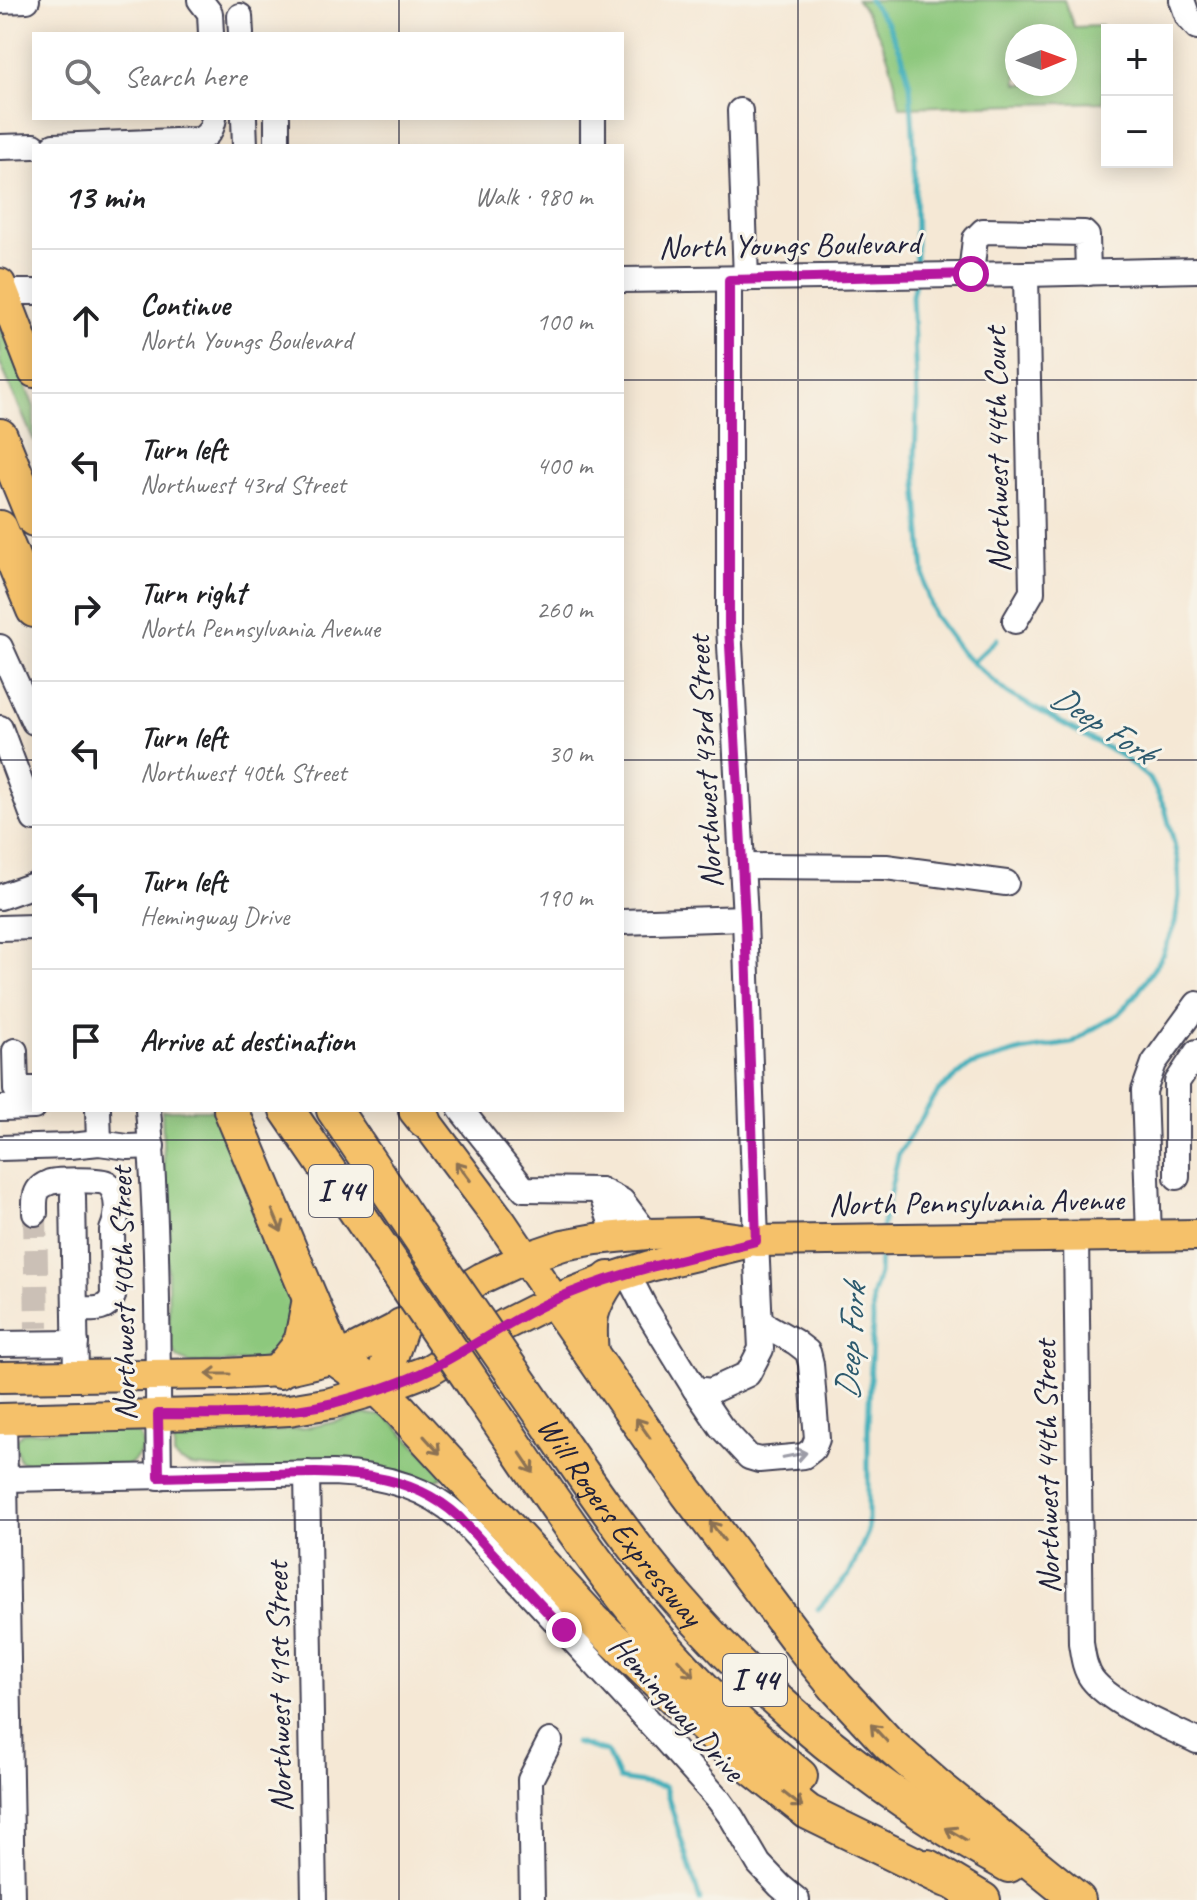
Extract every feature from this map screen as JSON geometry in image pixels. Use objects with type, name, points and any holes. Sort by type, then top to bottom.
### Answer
[{"type":"highway","points":[[0,436],[32,514]]},
{"type":"highway","points":[[0,528],[32,605]]},
{"type":"highway","points":[[232,1112],[335,1358],[379,1389],[594,1621],[726,1747],[808,1812],[947,1880]]},
{"type":"highway","name":"Will Rogers Expressway","points":[[288,1112],[574,1532],[655,1635],[767,1749],[883,1838],[983,1900]]},
{"type":"highway","name":"Will Rogers Expressway","points":[[335,1112],[620,1527],[668,1588],[728,1655],[821,1739],[941,1826],[1075,1900]]},
{"type":"highway","points":[[591,1354],[589,1320],[593,1304],[618,1276]]},
{"type":"highway","points":[[279,1371],[302,1339],[310,1299]]},
{"type":"highway","points":[[554,1300],[687,1492],[836,1687],[889,1744],[1075,1900]]},
{"type":"highway","points":[[379,1389],[401,1326]]},
{"type":"main road","points":[[1,288],[32,367]]},
{"type":"main road","points":[[419,1113],[501,1222],[554,1300]]},
{"type":"main road","points":[[501,1222],[563,1245]]},
{"type":"main road","name":"North Pennsylvania Avenue","points":[[0,1377],[279,1371],[335,1358],[401,1326],[482,1278],[525,1258],[563,1245],[616,1237],[699,1233],[756,1241],[1197,1235]]},
{"type":"main road","name":"North Pennsylvania Avenue","points":[[2,1419],[238,1413],[289,1410],[331,1403],[429,1370],[506,1324],[554,1300],[618,1276],[756,1241]]},
{"type":"main road","points":[[506,1324],[522,1286],[525,1258]]},
{"type":"main road","points":[[2,1419],[26,1402],[54,1394],[76,1376]]},
{"type":"street","points":[[0,1],[27,0]]},
{"type":"street","points":[[200,0],[210,13],[211,32]]},
{"type":"street","points":[[1182,0],[1188,17],[1197,27]]},
{"type":"street","name":"Northwest 43rd Street","points":[[695,1389],[711,1391],[748,1374],[761,1349],[743,866],[729,627],[740,111]]},
{"type":"street","points":[[102,144],[199,140],[207,137],[214,120]]},
{"type":"street","points":[[244,120],[245,144]]},
{"type":"street","points":[[277,120],[277,144]]},
{"type":"street","points":[[593,120],[593,144]]},
{"type":"street","points":[[0,147],[32,146]]},
{"type":"street","points":[[971,274],[975,239],[983,231],[1084,233],[1087,236],[1088,273]]},
{"type":"street","name":"North Youngs Boulevard","points":[[624,280],[1197,270]]},
{"type":"street","name":"Northwest 44th Court","points":[[1015,621],[1032,592],[1026,274]]},
{"type":"street","points":[[1,288],[32,292]]},
{"type":"street","points":[[0,647],[32,718]]},
{"type":"street","points":[[0,728],[32,814]]},
{"type":"street","points":[[743,866],[886,867],[1006,883]]},
{"type":"street","points":[[0,897],[32,886]]},
{"type":"street","points":[[624,922],[745,918]]},
{"type":"street","points":[[0,928],[32,927]]},
{"type":"street","points":[[1149,1236],[1144,1091],[1154,1063],[1197,1004]]},
{"type":"street","points":[[15,1051],[16,1089],[32,1089]]},
{"type":"street","points":[[1147,1177],[1187,1176],[1177,1082],[1197,1052]]},
{"type":"street","points":[[0,1108],[32,1107]]},
{"type":"street","points":[[98,1112],[99,1143]]},
{"type":"street","name":"Northwest 40th Street","points":[[148,1112],[152,1146],[159,1477]]},
{"type":"street","points":[[463,1112],[524,1189],[600,1190],[622,1201],[647,1234]]},
{"type":"street","points":[[0,1148],[99,1143],[152,1146]]},
{"type":"street","points":[[35,1213],[35,1198],[39,1189],[51,1182],[106,1182],[116,1196],[111,1302],[106,1307],[75,1309]]},
{"type":"street","points":[[600,1190],[616,1237]]},
{"type":"street","points":[[73,1196],[76,1376]]},
{"type":"street","name":"Northwest 44th Street","points":[[1076,1236],[1081,1643],[1084,1662],[1090,1677],[1118,1701],[1197,1741]]},
{"type":"street","points":[[618,1276],[645,1308],[721,1427],[749,1457],[759,1460],[804,1456],[813,1449],[817,1439],[808,1352],[760,1322]]},
{"type":"street","points":[[113,1289],[156,1288]]},
{"type":"street","points":[[0,1344],[37,1336],[76,1343]]},
{"type":"street","points":[[2,1419],[12,1900]]},
{"type":"street","name":"Northwest 41st Street","points":[[307,1473],[314,1900]]},
{"type":"street","name":"Hemingway Drive","points":[[5,1479],[354,1474],[385,1479],[438,1500],[452,1510],[690,1767],[732,1818],[759,1864],[797,1900]]},
{"type":"street","points":[[532,1900],[530,1780],[550,1741]]},
{"type":"green space","points":[[857,0],[1064,0],[1073,24],[1005,24],[1005,96],[1077,96],[1077,27],[1101,26],[1101,102],[900,107],[886,50]]},
{"type":"green space","points":[[0,322],[32,402],[32,436],[0,363]]},
{"type":"green space","points":[[162,1112],[217,1112],[297,1310],[278,1352],[259,1361],[190,1364],[178,1358],[170,1346]]},
{"type":"green space","points":[[366,1414],[386,1416],[445,1474],[429,1487],[191,1466],[174,1456],[177,1435],[185,1432],[248,1433],[296,1429]]},
{"type":"green space","points":[[126,1424],[139,1435],[142,1446],[137,1457],[125,1468],[35,1469],[19,1460],[15,1442],[22,1433]]},
{"type":"waterway","name":"Deep Fork","points":[[869,0],[888,24],[902,55],[910,85],[915,162],[916,268]]},
{"type":"waterway","name":"Deep Fork","points":[[881,1231],[899,1153],[939,1091],[969,1066],[1021,1051],[1072,1043],[1119,1014],[1161,958],[1175,923],[1179,896],[1178,862],[1173,839],[1165,808],[1150,779],[1122,756],[1007,693],[962,653],[934,615],[925,587],[915,457],[917,403],[912,296],[915,282]]},
{"type":"waterway","points":[[972,663],[997,639]]},
{"type":"waterway","name":"Deep Fork","points":[[818,1609],[849,1575],[868,1532],[872,1297],[879,1274],[880,1249]]},
{"type":"waterway","name":"Deep Fork","points":[[575,1743],[607,1752],[619,1779],[665,1787],[700,1900]]},
{"type":"tunnel","points":[[35,1213],[37,1328]]},
{"type":"route","points":[[564,1630],[459,1517],[430,1496],[401,1484],[354,1474],[159,1477],[158,1414],[289,1410],[331,1403],[429,1370],[506,1324],[554,1300],[609,1279],[756,1241],[745,918],[729,627],[729,280],[971,274]]}]
